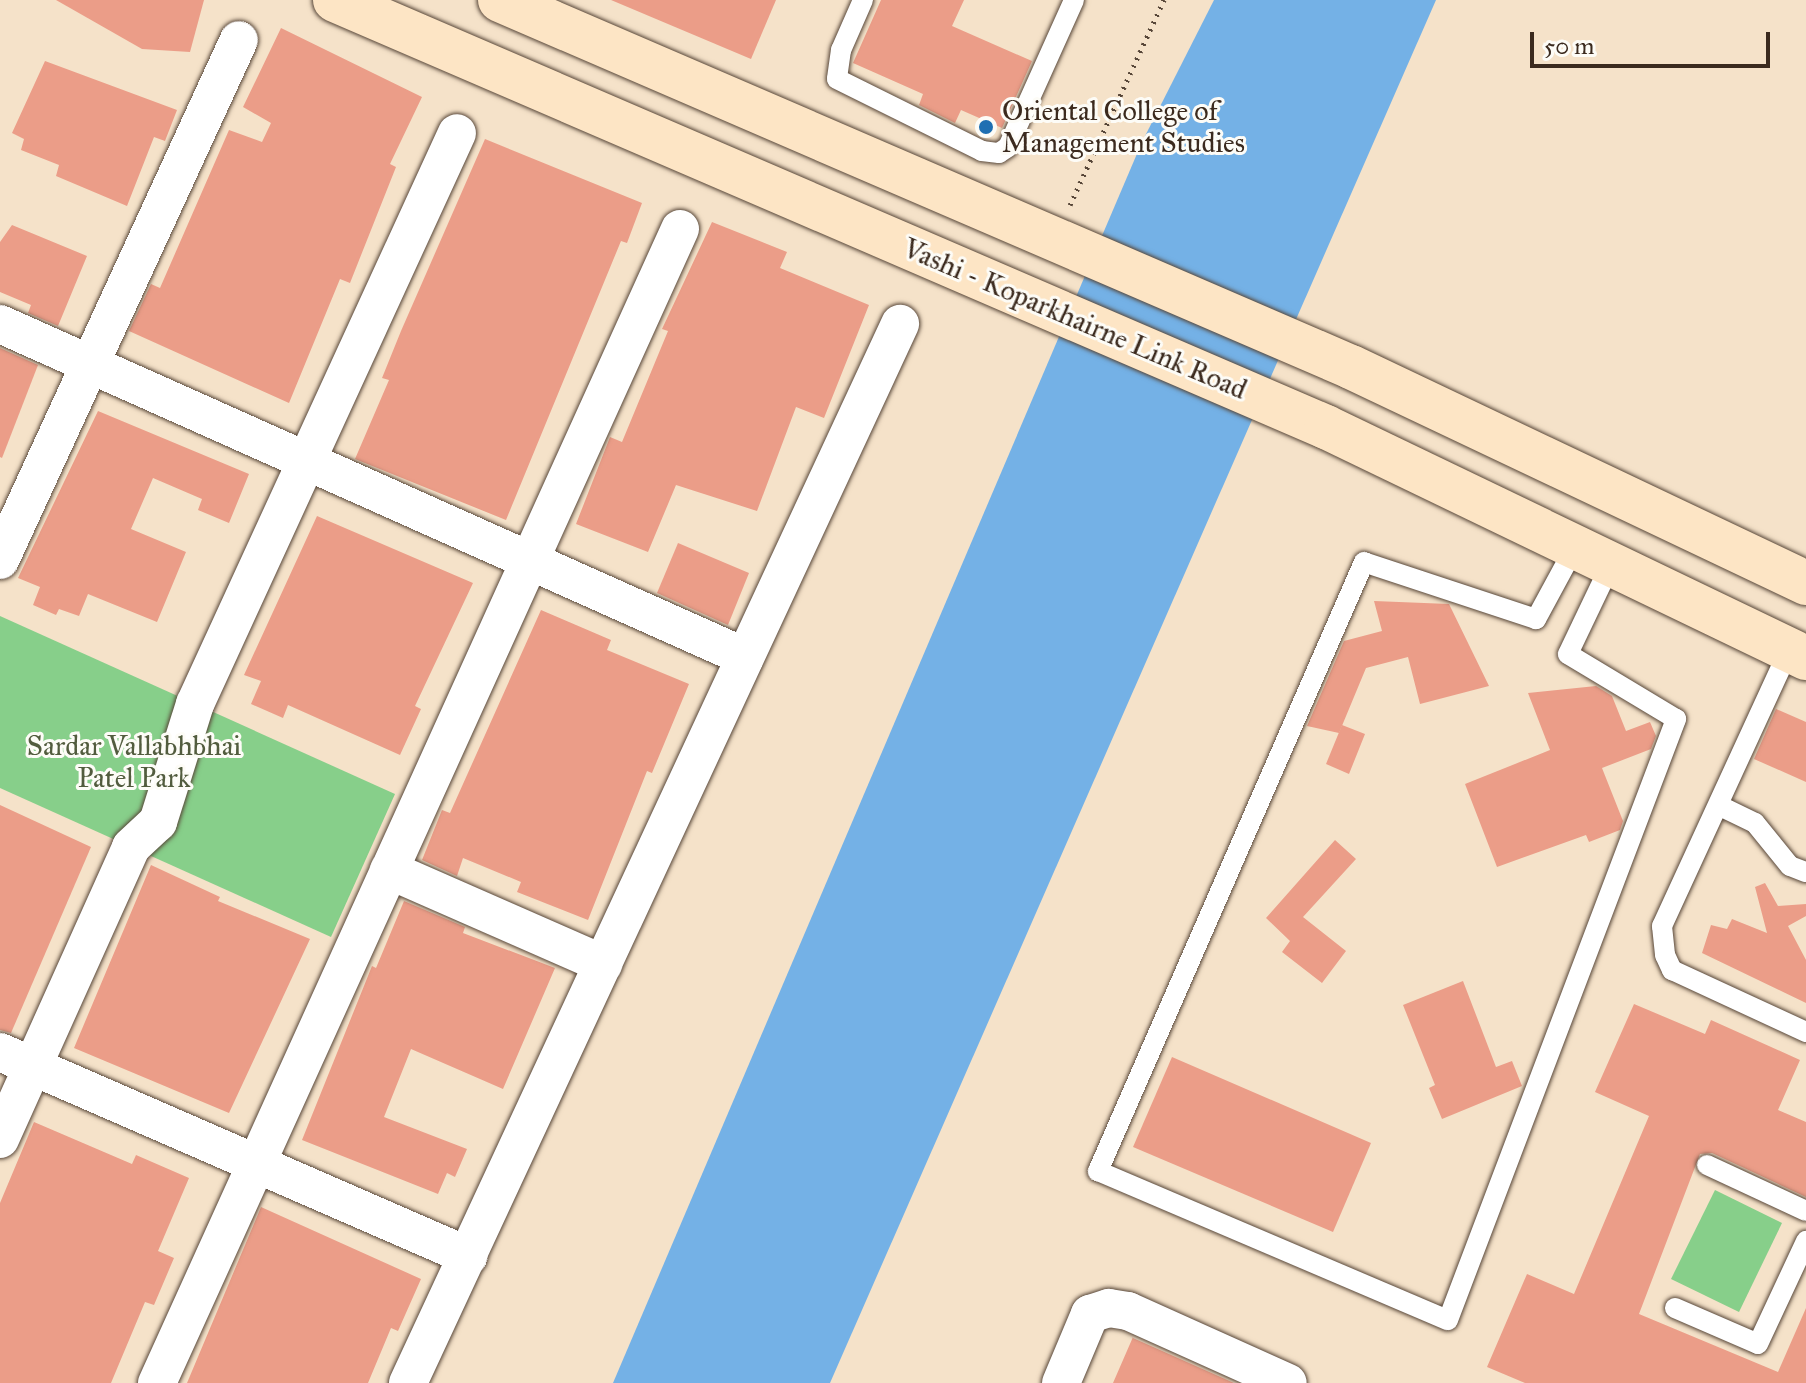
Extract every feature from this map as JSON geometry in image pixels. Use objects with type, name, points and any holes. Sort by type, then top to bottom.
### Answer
[{"type":"main road","name":"Vashi - Koparkhairne Link Road","points":[[335,0],[1288,411],[1797,654]]},
{"type":"main road","points":[[500,0],[1314,352],[1806,583]]},
{"type":"street","points":[[0,560],[239,40]]},
{"type":"street","points":[[0,1139],[16,1059],[131,847],[158,822],[195,704],[457,133]]},
{"type":"street","points":[[157,1383],[680,229]]},
{"type":"street","points":[[0,324],[745,657]]},
{"type":"street","points":[[408,1383],[900,324]]},
{"type":"street","points":[[389,870],[603,964]]},
{"type":"street","points":[[16,1059],[468,1256]]},
{"type":"street","points":[[1061,1383],[1090,1314],[1109,1308],[1128,1311],[1288,1383]]},
{"type":"lane","points":[[863,0],[841,50],[837,79],[982,151],[999,153],[1008,147],[1074,0]]},
{"type":"lane","points":[[1593,556],[1568,654],[1676,719],[1448,1320],[1098,1171],[1364,562],[1536,619],[1593,556]]},
{"type":"lane","points":[[1797,654],[1662,926],[1665,955],[1672,970],[1806,1032]]},
{"type":"lane","points":[[1720,806],[1755,823],[1790,866],[1806,872]]},
{"type":"lane","points":[[1707,1165],[1806,1211]]},
{"type":"lane","points":[[1675,1308],[1758,1344],[1806,1241]]},
{"type":"path","points":[[1054,239],[1164,0]]},
{"type":"green space","name":"Sardar Vallabhbhai Patel Park","points":[[0,616],[395,794],[331,937],[0,788]]},
{"type":"green space","points":[[1715,1190],[1782,1223],[1739,1312],[1671,1279]]},
{"type":"water","points":[[1214,0],[1436,0],[830,1383],[613,1383],[1142,142]]},
{"type":"building","points":[[56,0],[204,0],[190,52],[142,49]]},
{"type":"building","points":[[611,0],[776,0],[751,59]]},
{"type":"building","points":[[881,0],[964,0],[952,26],[1032,61],[1002,128],[961,110],[955,123],[919,105],[923,94],[853,63]]},
{"type":"building","points":[[281,28],[422,97],[390,164],[396,167],[350,283],[340,279],[289,403],[129,331],[151,284],[160,288],[229,130],[262,142],[271,123],[243,107]]},
{"type":"building","points":[[45,61],[177,110],[165,141],[154,137],[127,206],[56,176],[59,165],[21,150],[24,139],[12,133]]},
{"type":"building","points":[[485,139],[642,203],[627,243],[621,241],[506,520],[355,459],[389,380],[382,378],[401,331]]},
{"type":"building","points":[[712,222],[787,252],[780,268],[869,305],[824,418],[796,407],[757,511],[676,485],[648,552],[576,524],[610,437],[622,442],[668,331],[662,329]]},
{"type":"building","points":[[12,225],[87,256],[58,326],[28,313],[31,305],[0,292],[0,242]]},
{"type":"building","points":[[0,348],[38,365],[2,458],[0,457]]},
{"type":"building","points":[[98,411],[249,474],[229,523],[198,510],[202,499],[153,478],[131,529],[186,552],[157,622],[88,594],[79,616],[59,609],[56,615],[33,605],[40,587],[18,578]]},
{"type":"building","points":[[317,516],[473,583],[415,706],[421,709],[400,755],[288,705],[283,718],[251,704],[261,681],[244,675]]},
{"type":"building","points":[[678,543],[749,573],[728,625],[657,593]]},
{"type":"building","points":[[1374,601],[1449,604],[1489,686],[1420,704],[1408,657],[1366,668],[1339,733],[1307,726],[1344,641],[1382,631]]},
{"type":"building","points":[[541,610],[611,640],[607,650],[689,684],[652,773],[647,771],[588,920],[517,892],[521,882],[463,858],[457,876],[422,860],[442,810],[450,813]]},
{"type":"building","points":[[1596,686],[1612,696],[1626,731],[1650,722],[1656,736],[1651,749],[1602,768],[1623,821],[1620,830],[1589,842],[1586,835],[1497,867],[1465,784],[1550,750],[1528,693]]},
{"type":"building","points":[[1776,709],[1806,722],[1806,782],[1754,759]]},
{"type":"building","points":[[1342,725],[1365,734],[1349,774],[1326,764]]},
{"type":"building","points":[[0,805],[91,847],[11,1033],[0,1030]]},
{"type":"building","points":[[1335,840],[1356,859],[1303,917],[1346,951],[1322,983],[1282,952],[1290,941],[1266,918]]},
{"type":"building","points":[[151,865],[220,897],[218,901],[310,939],[229,1113],[74,1048]]},
{"type":"building","points":[[1765,883],[1778,906],[1806,904],[1806,916],[1788,926],[1806,960],[1806,1003],[1702,953],[1711,925],[1727,929],[1732,919],[1767,933],[1755,887]]},
{"type":"building","points":[[404,901],[465,927],[463,933],[555,968],[503,1089],[411,1049],[384,1117],[467,1149],[455,1177],[447,1173],[438,1194],[302,1140],[372,966],[376,968]]},
{"type":"building","points":[[1463,981],[1496,1067],[1512,1061],[1522,1086],[1442,1119],[1429,1088],[1435,1085],[1403,1005]]},
{"type":"building","points":[[1634,1004],[1705,1034],[1711,1020],[1800,1060],[1778,1110],[1806,1122],[1806,1197],[1712,1153],[1700,1154],[1639,1314],[1778,1372],[1806,1308],[1806,1383],[1525,1383],[1487,1367],[1527,1274],[1574,1294],[1649,1116],[1595,1092]]},
{"type":"building","points":[[1172,1057],[1371,1143],[1333,1232],[1133,1147]]},
{"type":"building","points":[[34,1122],[132,1164],[136,1155],[189,1178],[158,1251],[174,1258],[154,1305],[145,1302],[111,1383],[0,1383],[0,1203]]},
{"type":"building","points":[[261,1207],[421,1279],[398,1331],[391,1328],[368,1383],[187,1383]]},
{"type":"building","points":[[1133,1338],[1234,1383],[1113,1383]]},
{"type":"place","name":"Oriental College of Management Studies","points":[[986,127]]}]
